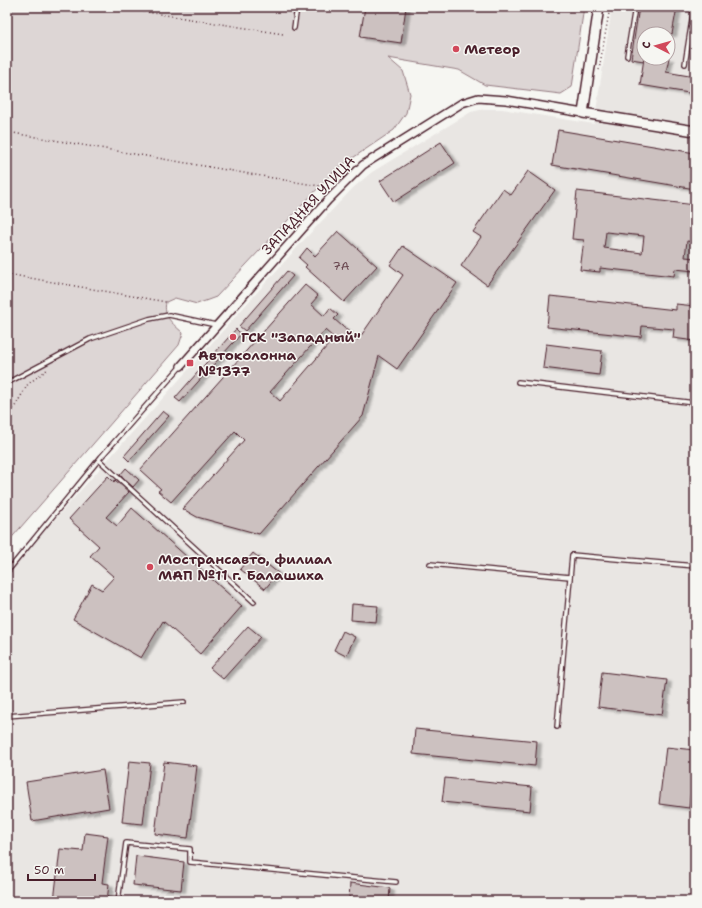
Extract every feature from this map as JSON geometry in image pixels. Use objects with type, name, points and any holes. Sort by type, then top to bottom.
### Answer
[{"type":"street","points":[[583,113],[599,7]]},
{"type":"street","name":"ЗАПАДНАЯ УЛИЦА","points":[[181,366],[328,200],[363,165],[462,103],[478,98],[492,99],[695,131]]},
{"type":"lane","points":[[294,28],[298,7]]},
{"type":"lane","points":[[627,56],[635,7]]},
{"type":"lane","points":[[685,64],[694,7]]},
{"type":"lane","points":[[7,383],[90,339],[149,320],[169,315],[217,325]]},
{"type":"lane","points":[[7,572],[99,460],[181,366]]},
{"type":"lane","points":[[518,382],[695,403]]},
{"type":"lane","points":[[99,460],[254,602]]},
{"type":"lane","points":[[556,727],[572,555],[695,566]]},
{"type":"lane","points":[[430,564],[570,577]]},
{"type":"lane","points":[[7,716],[184,702]]},
{"type":"lane","points":[[118,901],[126,843],[190,849],[190,862],[396,882]]},
{"type":"path","points":[[7,11],[8,7]]},
{"type":"path","points":[[116,7],[283,34]]},
{"type":"path","points":[[599,73],[610,7]]},
{"type":"path","points":[[7,132],[325,187]]},
{"type":"path","points":[[7,274],[166,302]]},
{"type":"path","points":[[7,420],[28,384],[51,367]]},
{"type":"shaded area","points":[[7,7],[584,7],[572,87],[561,94],[485,85],[459,70],[388,58],[403,71],[410,94],[406,113],[394,130],[335,170],[216,297],[197,304],[175,298],[166,302],[165,307],[167,316],[183,333],[179,345],[7,543]]},
{"type":"shaded area","points":[[612,7],[695,7],[695,901],[7,901],[7,573],[303,241],[353,188],[372,172],[471,112],[485,109],[502,109],[594,124]]},
{"type":"building","points":[[365,7],[406,7],[401,43],[360,37]]},
{"type":"building","points":[[639,7],[677,7],[673,26],[636,26]]},
{"type":"building","points":[[636,26],[636,60],[631,59]]},
{"type":"building","points":[[643,66],[667,66],[666,72],[695,77],[695,94],[640,85]]},
{"type":"building","points":[[558,130],[695,153],[695,189],[552,165]]},
{"type":"building","points":[[441,142],[455,163],[394,202],[380,181]]},
{"type":"building","points":[[528,171],[555,190],[487,285],[461,266],[481,237],[473,232],[503,189],[511,195]]},
{"type":"building","points":[[577,191],[695,205],[695,242],[687,241],[685,257],[695,258],[695,271],[675,269],[674,276],[600,268],[600,272],[580,270],[584,240],[572,239]],"holes":[[[606,232],[644,236],[642,253],[604,248]]]},
{"type":"building","points":[[338,231],[377,266],[344,302],[305,267],[307,265],[299,258],[307,248],[315,256]]},
{"type":"building","points":[[403,246],[457,283],[397,369],[379,356],[363,416],[259,534],[197,517],[183,509],[244,440],[235,431],[171,502],[158,491],[161,489],[140,470],[305,285],[318,296],[311,304],[324,316],[330,308],[338,315],[334,319],[358,340],[403,275],[390,265]],"holes":[[[325,330],[334,338],[280,401],[270,392]]]},
{"type":"building","points":[[287,271],[293,276],[245,331],[239,326]]},
{"type":"building","points":[[550,296],[676,310],[676,304],[695,306],[695,341],[673,338],[674,329],[642,326],[641,337],[547,327]]},
{"type":"building","points":[[236,329],[241,334],[180,402],[175,398]]},
{"type":"building","points":[[546,344],[602,351],[599,375],[543,368]]},
{"type":"building","points":[[163,411],[169,416],[129,461],[124,456]]},
{"type":"building","points":[[126,468],[139,480],[133,487],[120,475]]},
{"type":"building","name":"Мострансавто, филиал МАП №11 г. Балашиха","points":[[108,476],[129,492],[106,517],[117,526],[132,508],[242,606],[200,654],[163,621],[141,658],[73,619],[92,584],[102,590],[114,577],[90,556],[99,546],[69,519]]},
{"type":"building","points":[[253,553],[278,573],[265,589],[240,569]]},
{"type":"building","points":[[352,604],[378,606],[376,622],[351,620]]},
{"type":"building","points":[[248,626],[261,637],[223,679],[210,668]]},
{"type":"building","points":[[343,631],[355,637],[346,656],[334,650]]},
{"type":"building","points":[[602,672],[667,680],[662,715],[598,707]]},
{"type":"building","points":[[415,729],[537,741],[535,766],[413,754]]},
{"type":"building","points":[[666,747],[695,750],[689,808],[659,804]]},
{"type":"building","points":[[129,761],[150,763],[143,824],[122,822]]},
{"type":"building","points":[[164,762],[197,766],[188,838],[155,834]]},
{"type":"building","points":[[103,770],[109,808],[32,821],[26,782]]},
{"type":"building","points":[[445,778],[532,787],[530,811],[442,802]]},
{"type":"building","points":[[85,833],[108,836],[102,883],[109,884],[107,901],[54,901],[60,849],[83,851]]},
{"type":"building","points":[[136,856],[184,862],[181,890],[133,885]]},
{"type":"building","points":[[350,883],[390,888],[389,901],[349,899]]},
{"type":"place","name":"Метеор","points":[[456,49]]},
{"type":"place","name":"ГСК \"Западный\"","points":[[233,337]]},
{"type":"place","name":"Автоколонна №1377","points":[[190,363]]},
{"type":"place","name":"Мострансавто, филиал МАП №11 г. Балашиха","points":[[150,567]]}]
